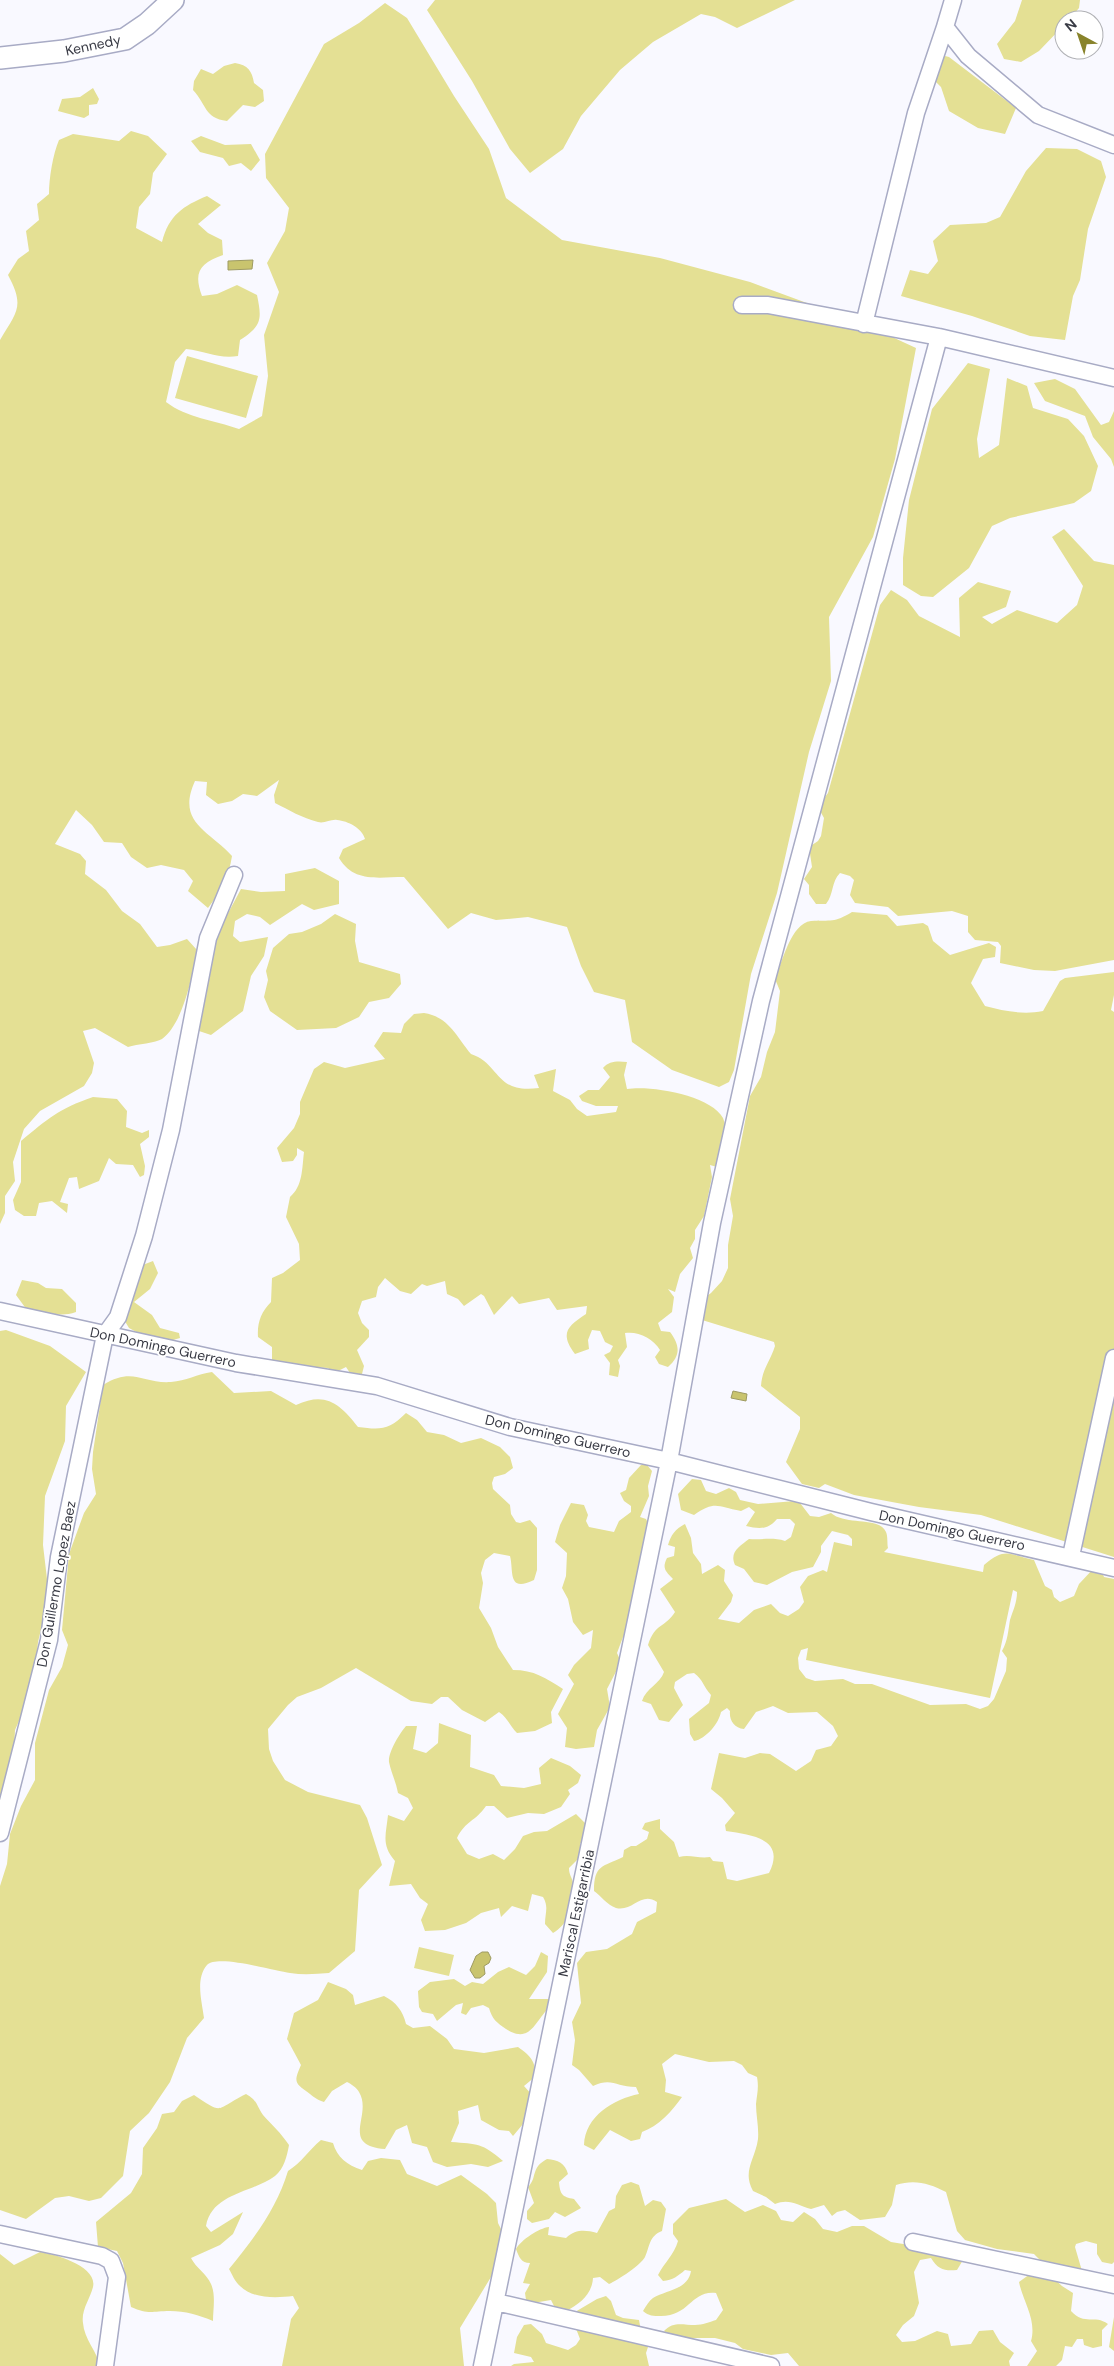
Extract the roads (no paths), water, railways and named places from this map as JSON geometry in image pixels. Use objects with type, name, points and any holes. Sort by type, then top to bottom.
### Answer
[{"type":"main road","name":"Kennedy","points":[[0,58],[64,51],[125,39],[147,24],[173,0]]},
{"type":"street","points":[[864,324],[916,113],[953,0]]},
{"type":"street","points":[[945,27],[968,56],[1038,115],[1114,144]]},
{"type":"street","points":[[742,305],[768,305],[864,324],[939,336],[1114,378]]},
{"type":"street","name":"Mariscal Estigarribia","points":[[482,2366],[669,1461],[712,1222],[761,1002],[939,336]]},
{"type":"street","points":[[105,1335],[118,1318],[144,1236],[172,1130],[208,938],[234,875]]},
{"type":"street","name":"Don Domingo Guerrero","points":[[0,1312],[236,1363],[377,1386],[510,1427],[669,1461],[871,1512],[1071,1556],[1114,1568]]},
{"type":"street","name":"Don Guillermo Lopez Baez","points":[[0,1833],[49,1640],[59,1557],[105,1335]]},
{"type":"street","points":[[1071,1556],[1114,1358]]},
{"type":"street","points":[[0,2234],[102,2256],[111,2261],[117,2276],[105,2366]]},
{"type":"street","points":[[913,2242],[1114,2285]]},
{"type":"street","points":[[496,2302],[771,2366]]}]
